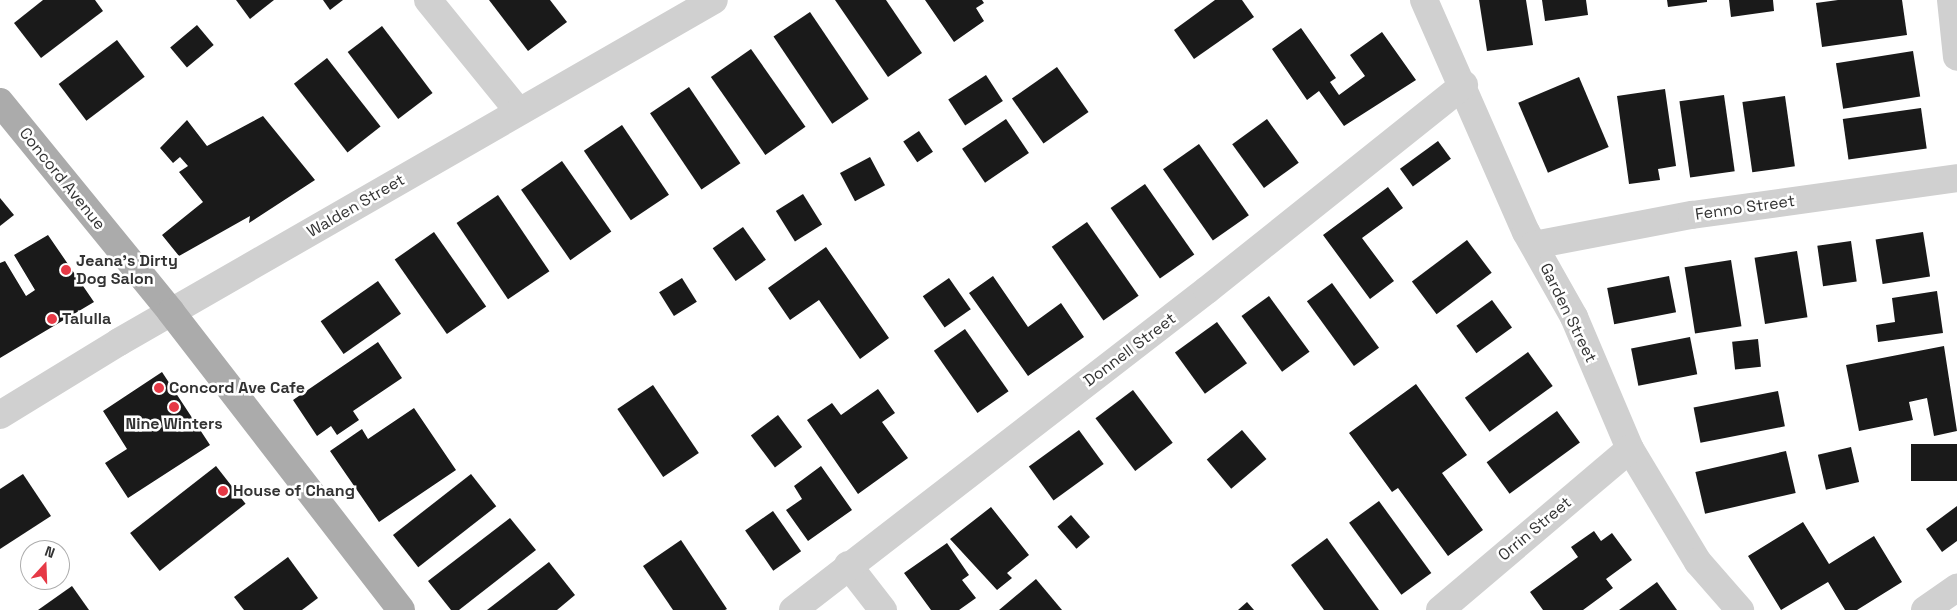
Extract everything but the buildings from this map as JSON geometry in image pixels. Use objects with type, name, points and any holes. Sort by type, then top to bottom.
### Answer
[{"type":"main road","name":"Concord Avenue","points":[[0,102],[171,312],[401,610]]},
{"type":"street","points":[[428,0],[519,112]]},
{"type":"street","name":"Walden Street","points":[[0,415],[171,312],[714,0]]},
{"type":"street","name":"Garden Street","points":[[1424,0],[1464,85],[1534,246],[1574,317],[1630,449],[1698,562],[1740,610]]},
{"type":"street","points":[[1951,0],[1957,57]]},
{"type":"street","name":"Donnell Street","points":[[793,610],[848,565],[1207,290],[1464,85]]},
{"type":"street","name":"Fenno Street","points":[[1534,246],[1692,215],[1957,178]]},
{"type":"street","name":"Orrin Street","points":[[1440,610],[1630,449]]},
{"type":"street","points":[[848,565],[883,610]]},
{"type":"street","points":[[1925,610],[1957,588]]},
{"type":"place","name":"Jeana's Dirty Dog Salon","points":[[66,270]]},
{"type":"place","name":"Talulla","points":[[52,319]]},
{"type":"place","name":"Concord Ave Cafe","points":[[159,388]]},
{"type":"place","name":"Nine Winters","points":[[174,407]]},
{"type":"place","name":"House of Chang","points":[[223,491]]}]
